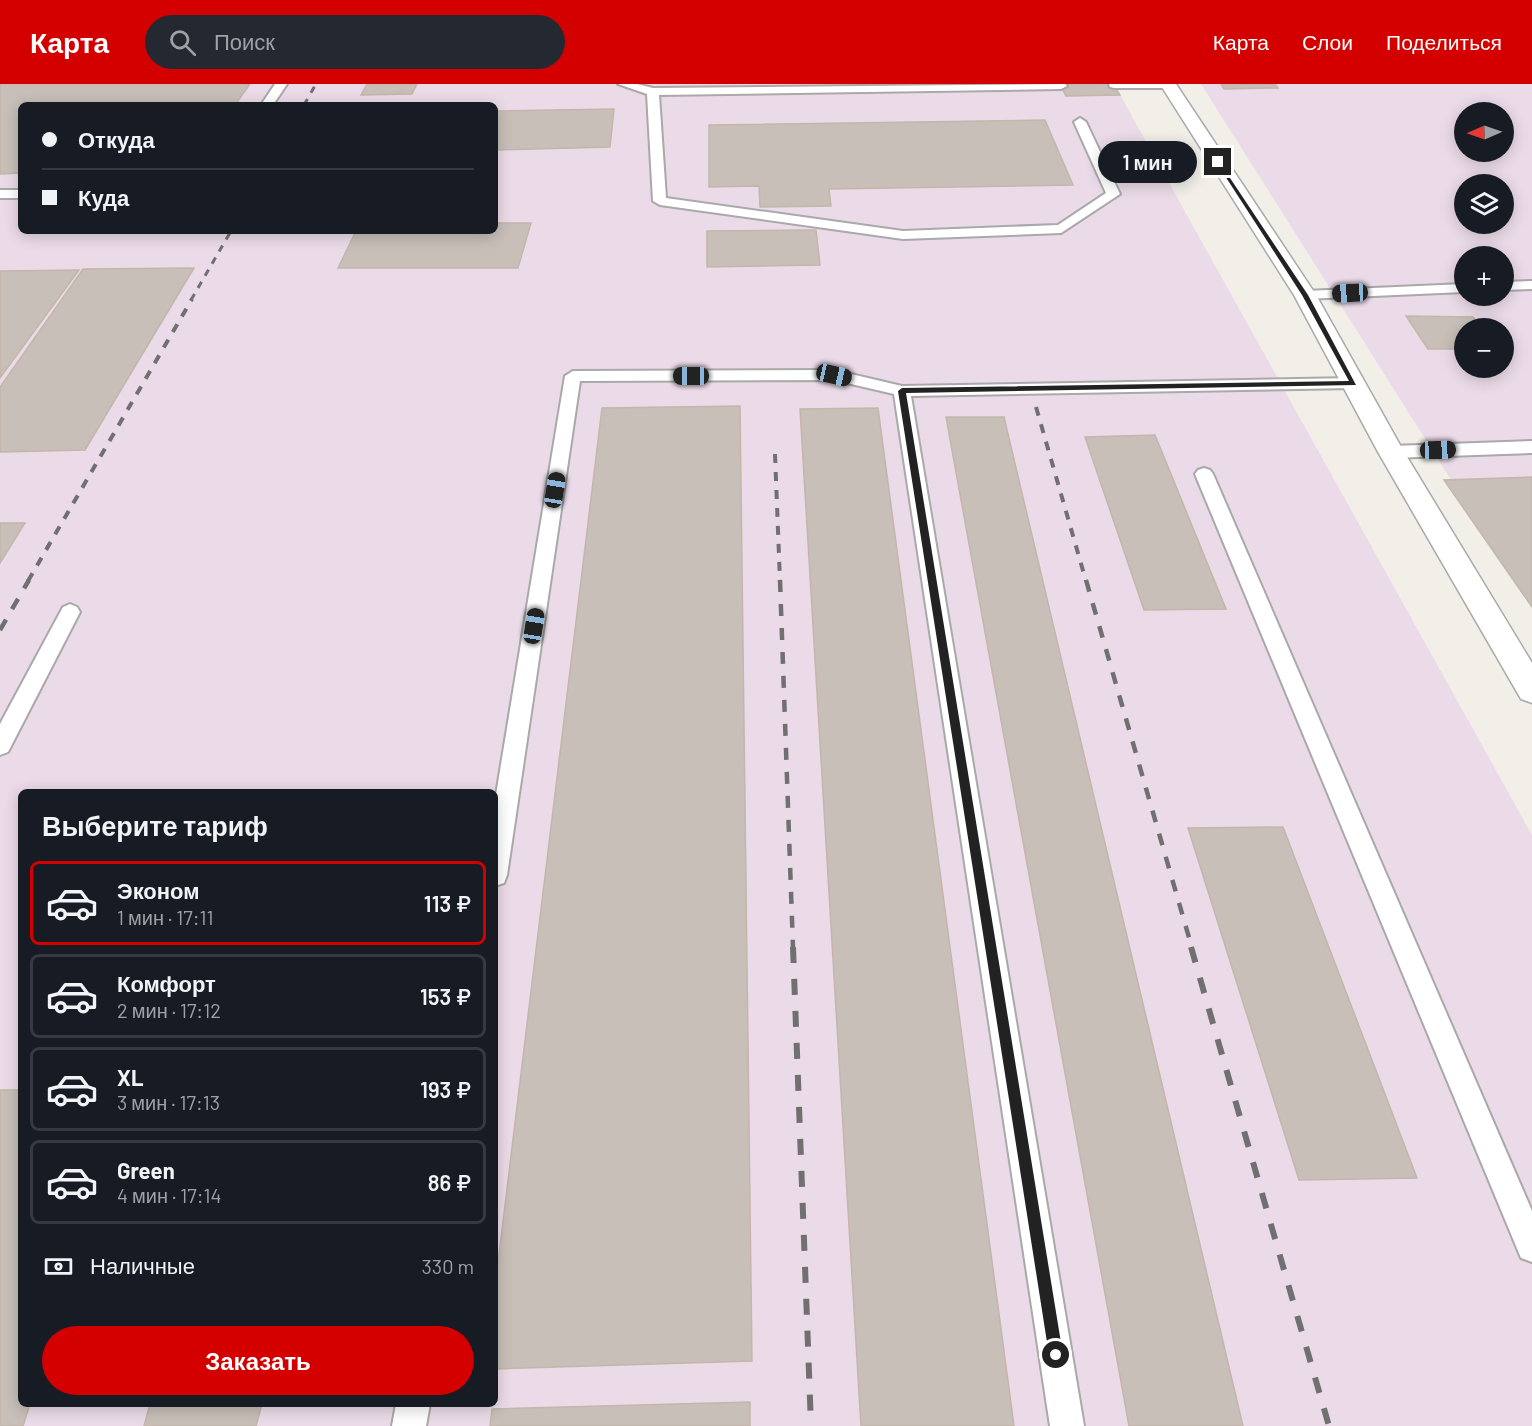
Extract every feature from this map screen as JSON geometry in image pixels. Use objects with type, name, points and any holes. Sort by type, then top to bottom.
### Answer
[{"type":"street","points":[[1169,84],[1305,295],[1391,452],[1530,684]]},
{"type":"lane","points":[[269,102],[281,84]]},
{"type":"lane","points":[[624,84],[653,92],[992,85],[1061,86]]},
{"type":"lane","points":[[1114,85],[1169,84]]},
{"type":"lane","points":[[653,92],[660,201],[903,235],[1061,229],[1113,194],[1080,123]]},
{"type":"lane","points":[[0,194],[18,194]]},
{"type":"lane","points":[[1514,286],[1532,285]]},
{"type":"lane","points":[[1305,295],[1454,288]]},
{"type":"lane","points":[[498,856],[573,376],[834,375],[902,391],[1353,383]]},
{"type":"lane","points":[[902,391],[1067,1426]]},
{"type":"lane","points":[[1391,452],[1532,447]]},
{"type":"lane","points":[[1204,474],[1532,1247]]},
{"type":"lane","points":[[0,745],[70,612]]},
{"type":"lane","points":[[409,1426],[412,1407]]},
{"type":"shaded area","points":[[0,84],[1114,84],[1532,835],[1532,1426],[0,1426]]},
{"type":"shaded area","points":[[1201,84],[1532,84],[1532,608]]},
{"type":"building","points":[[0,84],[250,84],[237,102],[18,102],[18,173],[0,174]]},
{"type":"building","points":[[367,84],[417,84],[412,94],[361,95]]},
{"type":"building","points":[[1060,84],[1113,84],[1120,95],[1066,96]]},
{"type":"building","points":[[1221,84],[1275,84],[1278,88],[1224,89]]},
{"type":"building","points":[[614,109],[610,147],[498,150],[498,111]]},
{"type":"building","points":[[1045,120],[1073,185],[829,189],[831,206],[760,207],[759,186],[709,187],[709,125]]},
{"type":"building","points":[[498,223],[531,223],[518,268],[338,268],[355,234],[498,234]]},
{"type":"building","points":[[816,230],[820,265],[707,267],[707,231]]},
{"type":"building","points":[[194,268],[85,450],[0,452],[0,387],[83,269]]},
{"type":"building","points":[[79,270],[0,378],[0,271]]},
{"type":"building","points":[[1406,316],[1474,318],[1454,318],[1454,349],[1428,349]]},
{"type":"building","points":[[740,406],[752,1361],[498,1369],[498,1262],[602,408]]},
{"type":"building","points":[[878,408],[1014,1426],[861,1426],[800,409]]},
{"type":"building","points":[[946,417],[1004,417],[1243,1426],[1129,1426]]},
{"type":"building","points":[[1155,435],[1226,609],[1144,610],[1085,437]]},
{"type":"building","points":[[1532,477],[1532,607],[1444,480]]},
{"type":"building","points":[[0,523],[25,523],[0,563]]},
{"type":"building","points":[[1283,827],[1417,1178],[1299,1180],[1188,828]]},
{"type":"building","points":[[0,1090],[18,1090],[18,1407],[29,1407],[23,1426],[0,1426]]},
{"type":"building","points":[[750,1402],[750,1426],[490,1426],[492,1409]]},
{"type":"building","points":[[149,1407],[261,1407],[256,1426],[144,1426]]},
{"type":"railway","points":[[306,102],[316,84]]},
{"type":"railway","points":[[191,300],[229,234]]},
{"type":"railway","points":[[28,581],[192,299]]},
{"type":"railway","points":[[1036,407],[1086,581]]},
{"type":"railway","points":[[775,454],[780,581]]},
{"type":"railway","points":[[0,630],[29,580]]},
{"type":"railway","points":[[780,580],[793,948]]},
{"type":"railway","points":[[1086,580],[1192,948]]},
{"type":"railway","points":[[793,947],[811,1426]]},
{"type":"railway","points":[[1191,947],[1329,1426]]},
{"type":"route","points":[[1056,1355],[902,391],[1353,383],[1305,295],[1218,162]]}]
